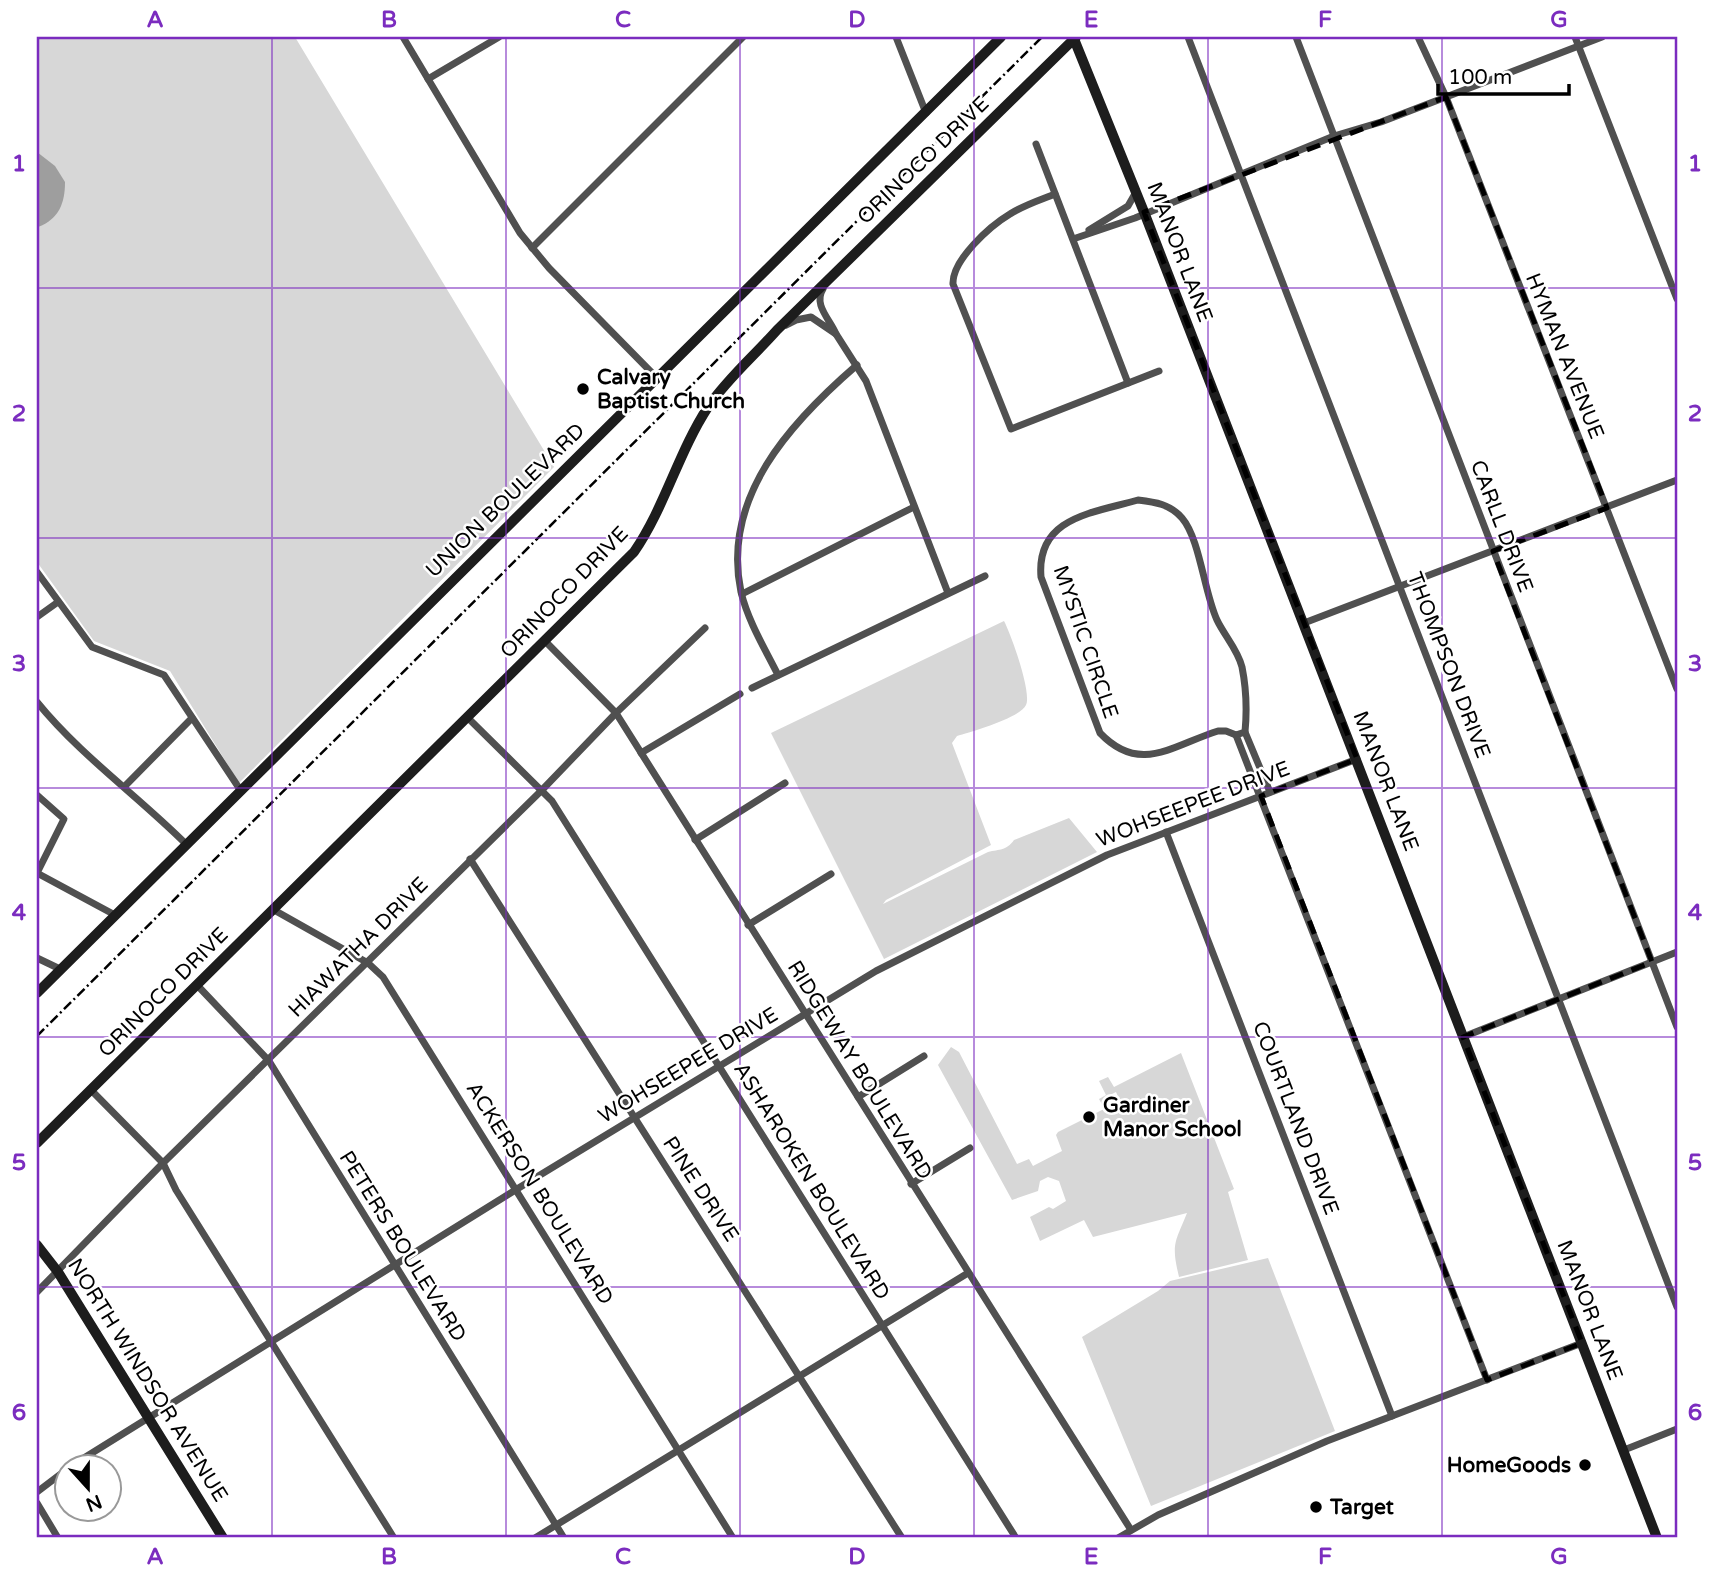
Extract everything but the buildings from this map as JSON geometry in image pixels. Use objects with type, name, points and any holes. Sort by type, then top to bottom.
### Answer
[{"type":"street","points":[[403,37],[531,248],[657,378]]},
{"type":"street","points":[[428,79],[499,37]]},
{"type":"street","points":[[730,37],[736,44]]},
{"type":"street","points":[[531,248],[743,37]]},
{"type":"street","points":[[896,37],[926,113]]},
{"type":"street","name":"UNION BOULEVARD","points":[[37,993],[1001,37]]},
{"type":"street","name":"THOMPSON DRIVE","points":[[1188,37],[1677,1307]]},
{"type":"street","name":"CARLL DRIVE","points":[[1296,37],[1677,1027]]},
{"type":"street","name":"HYMAN AVENUE","points":[[1418,37],[1446,97],[1677,689]]},
{"type":"street","points":[[1575,37],[1677,299]]},
{"type":"street","points":[[1076,238],[1118,224],[1334,136],[1381,122],[1602,37]]},
{"type":"street","name":"MANOR LANE","points":[[1075,38],[1657,1538]]},
{"type":"street","name":"ORINOCO DRIVE","points":[[37,1143],[634,552],[650,530],[708,407],[776,330],[1075,38]]},
{"type":"street","points":[[1035,144],[1076,238],[1128,383]]},
{"type":"street","points":[[1076,238],[1128,206],[1136,192]]},
{"type":"street","points":[[1055,194],[1025,205],[999,221],[962,258],[954,270],[953,284],[1010,429],[1158,371]]},
{"type":"street","points":[[827,281],[820,294],[820,307],[866,381],[948,593]]},
{"type":"street","points":[[776,330],[811,317],[835,334]]},
{"type":"street","points":[[778,675],[741,594],[738,547],[742,514],[754,484],[774,451],[856,365]]},
{"type":"street","points":[[1304,623],[1677,480]]},
{"type":"street","name":"MYSTIC CIRCLE","points":[[1245,732],[1236,736],[1226,731],[1218,731],[1154,754],[1125,752],[1111,745],[1100,733],[1041,577],[1040,558],[1045,543],[1055,530],[1068,522],[1138,500],[1168,506],[1183,519],[1191,534],[1217,621],[1239,659],[1247,718],[1245,732],[1270,792]]},
{"type":"street","points":[[741,594],[914,507]]},
{"type":"street","points":[[37,572],[92,647],[164,675],[241,791]]},
{"type":"street","points":[[752,688],[985,576]]},
{"type":"street","points":[[37,617],[58,602]]},
{"type":"street","name":"HIAWATHA DRIVE","points":[[37,1293],[163,1163],[705,628]]},
{"type":"street","name":"RIDGEWAY BOULEVARD","points":[[545,641],[616,713],[1131,1530]]},
{"type":"street","points":[[641,753],[740,694]]},
{"type":"street","points":[[37,702],[76,744],[186,844]]},
{"type":"street","points":[[125,786],[192,718]]},
{"type":"street","name":"ASHAROKEN BOULEVARD","points":[[468,718],[552,801],[1016,1538]]},
{"type":"street","points":[[1236,736],[1487,1380]]},
{"type":"street","name":"WOHSEEPEE DRIVE","points":[[93,1452],[517,1189],[876,971],[1107,855],[1357,759]]},
{"type":"street","points":[[695,840],[785,783]]},
{"type":"street","points":[[37,795],[64,819],[37,873],[115,915]]},
{"type":"street","name":"COURTLAND DRIVE","points":[[1166,831],[1392,1416]]},
{"type":"street","name":"PINE DRIVE","points":[[470,859],[902,1538]]},
{"type":"street","points":[[748,925],[831,874]]},
{"type":"street","name":"ACKERSON BOULEVARD","points":[[274,910],[368,963],[383,977],[733,1538]]},
{"type":"street","points":[[1463,1037],[1677,953]]},
{"type":"street","points":[[37,958],[60,969]]},
{"type":"street","name":"PETERS BOULEVARD","points":[[197,985],[269,1061],[564,1538]]},
{"type":"street","points":[[858,1097],[924,1056]]},
{"type":"street","points":[[91,1090],[163,1163],[176,1190],[394,1538]]},
{"type":"street","points":[[911,1184],[970,1148]]},
{"type":"street","name":"NORTH WINDSOR AVENUE","points":[[37,1245],[58,1272],[223,1538]]},
{"type":"street","points":[[536,1538],[968,1273]]},
{"type":"street","points":[[1118,1538],[1169,1510],[1327,1441],[1582,1343]]},
{"type":"street","points":[[1623,1450],[1677,1429]]},
{"type":"street","points":[[37,1492],[52,1481]]},
{"type":"street","points":[[37,1503],[58,1538]]},
{"type":"highlighted area","points":[[1446,97],[1607,508],[1493,551],[1652,962],[1463,1037],[1582,1343],[1487,1380],[1261,796],[1357,759],[1144,212]]},
{"type":"shaded area","points":[[37,37],[295,37],[554,467],[239,783],[170,671],[94,641],[37,562]]},
{"type":"shaded area","points":[[37,152],[55,166],[65,182],[64,197],[56,215],[38,227]]},
{"type":"shaded area","points":[[1004,621],[1024,677],[1026,705],[1015,715],[957,736],[952,743],[991,845],[883,904],[988,852],[1005,848],[1014,840],[1069,818],[1097,852],[884,959],[771,733]]},
{"type":"shaded area","points":[[951,1047],[959,1052],[1017,1164],[1029,1159],[1033,1166],[1062,1151],[1056,1135],[1058,1132],[1120,1101],[1116,1092],[1108,1096],[1112,1104],[1104,1108],[1099,1099],[1106,1095],[1099,1081],[1108,1077],[1114,1087],[1181,1053],[1234,1189],[1228,1192],[1248,1260],[1179,1277],[1175,1257],[1176,1244],[1187,1213],[1093,1237],[1084,1220],[1040,1241],[1030,1217],[1066,1201],[1059,1181],[1048,1177],[1040,1181],[1038,1191],[1012,1200],[938,1065]]},
{"type":"shaded area","points":[[1268,1258],[1335,1431],[1151,1506],[1082,1337],[1170,1281]]},
{"type":"railway","points":[[37,1036],[1042,37]]},
{"type":"place","name":"Calvary Baptist Church","points":[[583,389]]},
{"type":"place","name":"Gardiner Manor School","points":[[1089,1117]]},
{"type":"place","name":"HomeGoods","points":[[1585,1465]]},
{"type":"place","name":"Target","points":[[1316,1507]]}]
